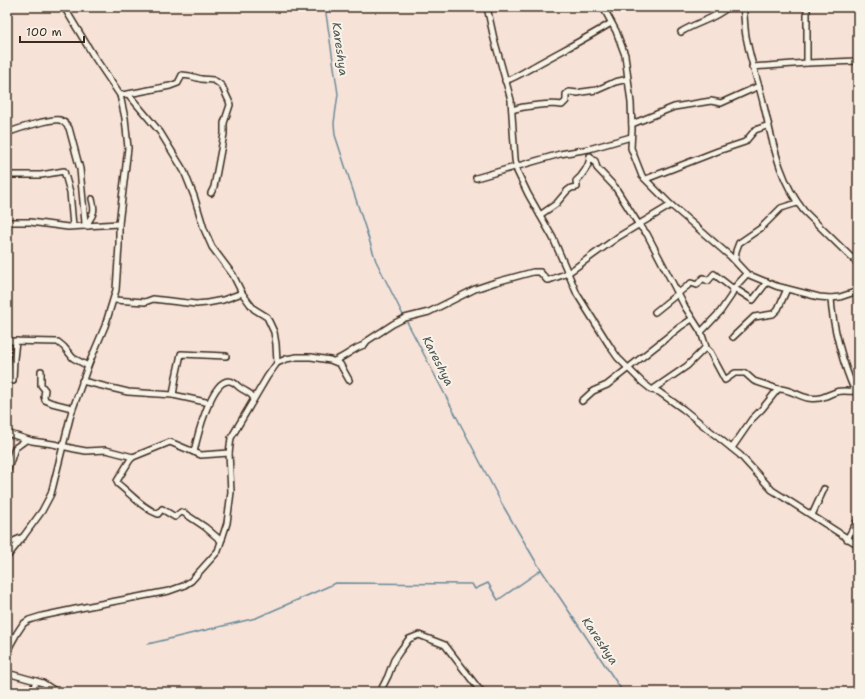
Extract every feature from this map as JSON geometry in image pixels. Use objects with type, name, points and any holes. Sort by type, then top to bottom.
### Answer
[{"type":"street","points":[[7,557],[44,507],[51,494],[72,408],[105,326],[114,300],[118,276],[119,224],[128,148],[125,118],[120,95],[93,55],[64,7]]},
{"type":"street","points":[[487,7],[512,110],[513,142],[516,166],[528,194],[553,238],[578,294],[597,328],[618,358],[628,368],[652,390],[659,392],[683,409],[732,448],[751,466],[772,490],[858,545]]},
{"type":"street","points":[[603,7],[616,31],[623,49],[628,79],[632,124],[631,148],[642,176],[671,205],[747,274],[787,289],[819,297],[831,298],[858,291]]},
{"type":"street","points":[[681,32],[713,18],[728,7]]},
{"type":"street","points":[[743,7],[746,38],[752,67],[759,86],[785,182],[797,203],[804,211],[858,264]]},
{"type":"street","points":[[807,7],[807,63]]},
{"type":"street","points":[[505,81],[518,76],[611,23]]},
{"type":"street","points":[[752,67],[858,61]]},
{"type":"street","points":[[120,95],[170,86],[178,83],[182,75],[213,80],[222,86],[230,105],[224,123],[224,134],[214,187],[211,193]]},
{"type":"street","points":[[512,110],[555,104],[562,105],[566,101],[566,94],[569,92],[578,94],[597,90],[615,82],[628,79]]},
{"type":"street","points":[[632,124],[674,107],[711,101],[721,103],[759,86]]},
{"type":"street","points":[[128,94],[160,132],[184,171],[194,196],[208,241],[233,275],[242,293],[254,308],[264,314],[270,322],[278,351],[277,363]]},
{"type":"street","points":[[7,133],[45,122],[58,120],[65,122],[69,128],[80,169],[86,226]]},
{"type":"street","points":[[646,179],[745,142],[755,130],[769,125]]},
{"type":"street","points":[[476,178],[560,154],[589,150],[631,137]]},
{"type":"street","points":[[540,215],[556,204],[570,188],[577,187],[576,181],[582,175],[590,161],[589,150]]},
{"type":"street","points":[[590,157],[595,161],[597,168],[615,187],[639,225],[647,234],[662,260],[678,294],[701,332],[705,347],[710,352],[725,380],[735,373],[745,373],[754,381],[778,389],[784,389],[808,398],[826,397],[836,392],[857,391],[844,363],[831,310],[831,298]]},
{"type":"street","points":[[7,175],[41,175],[64,171],[70,192],[73,226]]},
{"type":"street","points":[[86,226],[94,211],[92,199]]},
{"type":"street","points":[[735,262],[737,246],[739,243],[761,228],[781,208],[797,203]]},
{"type":"street","points":[[334,361],[345,357],[393,324],[412,316],[429,312],[482,287],[533,272],[540,272],[547,280],[568,273],[618,236],[671,205]]},
{"type":"street","points":[[7,222],[30,222],[42,225],[73,226],[119,224]]},
{"type":"street","points":[[655,312],[691,284],[697,285],[703,278],[708,281],[714,274],[732,288],[753,300],[767,282]]},
{"type":"street","points":[[701,332],[720,312],[731,296],[734,288],[747,274]]},
{"type":"street","points":[[733,337],[754,317],[773,314],[778,309],[787,289]]},
{"type":"street","points":[[114,300],[145,302],[151,299],[157,299],[196,304],[223,300],[242,293]]},
{"type":"street","points":[[582,401],[593,391],[607,385],[692,319]]},
{"type":"street","points":[[7,340],[58,342],[73,358],[88,366]]},
{"type":"street","points":[[13,381],[16,341]]},
{"type":"street","points":[[652,390],[686,366],[705,347]]},
{"type":"street","points":[[173,395],[178,365],[182,353],[226,356]]},
{"type":"street","points":[[7,652],[23,624],[29,620],[90,606],[169,591],[184,586],[191,581],[218,551],[227,523],[231,492],[229,453],[232,438],[254,398],[277,363],[286,359],[311,357],[334,361],[340,364],[350,380]]},
{"type":"street","points":[[42,371],[41,384],[45,390],[45,400],[72,408]]},
{"type":"street","points":[[82,381],[128,392],[173,395],[210,403]]},
{"type":"street","points":[[194,452],[200,425],[217,389],[223,382],[228,381],[235,383],[250,392],[254,398]]},
{"type":"street","points":[[732,448],[752,420],[778,389]]},
{"type":"street","points":[[7,434],[26,440],[75,449],[86,451],[106,450],[133,457]]},
{"type":"street","points":[[7,472],[15,448],[26,440]]},
{"type":"street","points":[[222,539],[219,539],[205,527],[184,513],[181,512],[175,517],[162,509],[158,514],[138,502],[118,484],[118,480],[133,457],[170,442],[204,455],[229,453]]},
{"type":"street","points":[[7,476],[7,483]]},
{"type":"street","points":[[812,515],[824,489]]},
{"type":"street","points":[[847,539],[858,520]]},
{"type":"street","points":[[7,544],[23,537]]},
{"type":"street","points":[[380,692],[394,660],[408,640],[421,635],[446,645],[478,688],[483,692]]},
{"type":"street","points":[[7,673],[43,683],[57,692]]},
{"type":"street","points":[[32,692],[36,681]]},
{"type":"waterway","name":"Kareshya","points":[[325,7],[338,94],[334,123],[335,135],[376,261],[404,317]]},
{"type":"waterway","name":"Kareshya","points":[[406,320],[502,504],[536,562],[623,692]]},
{"type":"waterway","points":[[148,644],[256,618],[336,583],[472,584],[475,589],[488,583],[498,600],[541,570]]}]
